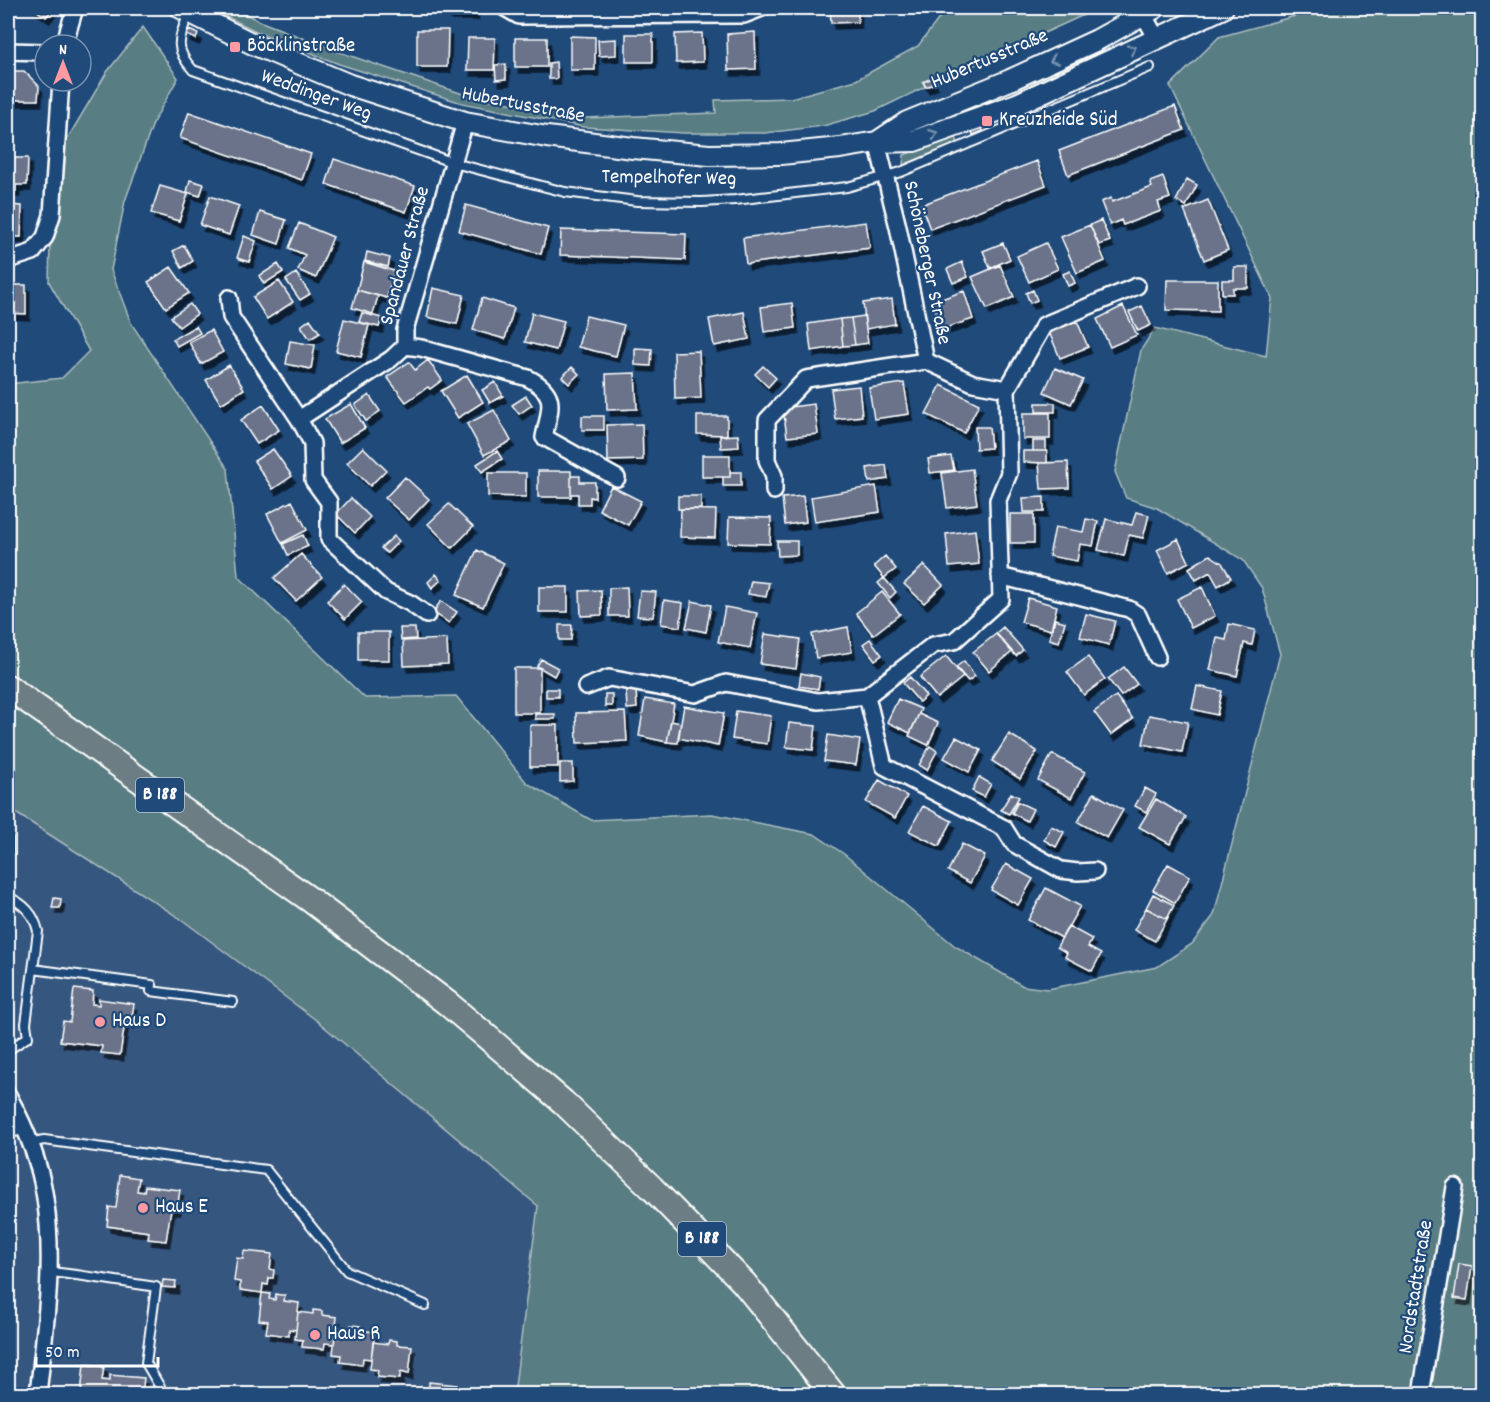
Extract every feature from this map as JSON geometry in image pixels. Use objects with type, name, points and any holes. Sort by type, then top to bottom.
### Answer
[{"type":"main road","name":"B 188","points":[[8,687],[312,901],[447,1003],[563,1102],[744,1282],[829,1392]]},
{"type":"street","points":[[68,33],[75,8]]},
{"type":"street","points":[[505,8],[519,16],[530,16],[744,15],[762,8]]},
{"type":"street","name":"Hubertusstraße","points":[[185,10],[255,45],[350,85],[465,122],[558,139],[709,155],[781,154],[877,142],[914,141],[1092,80],[1156,37],[1223,8]]},
{"type":"street","points":[[1144,9],[1156,37]]},
{"type":"street","name":"Hubertusstraße","points":[[877,142],[907,122],[1010,80],[1097,39],[1144,9]]},
{"type":"street","points":[[8,51],[33,52]]},
{"type":"street","points":[[8,260],[33,252],[45,237],[52,214],[60,93]]},
{"type":"street","name":"Spandauer Straße","points":[[299,419],[391,359],[405,346],[405,330],[465,122]]},
{"type":"street","points":[[877,142],[886,176]]},
{"type":"street","name":"Schöneberger Straße","points":[[886,176],[926,361],[973,383],[1007,389]]},
{"type":"street","points":[[586,687],[609,678],[695,694],[726,683],[818,701],[867,696],[933,645],[954,641],[1001,599],[998,500],[1009,473],[1007,389],[1044,325],[1137,286]]},
{"type":"street","points":[[229,298],[231,317],[299,419],[312,443],[314,480],[329,502],[329,539],[386,592],[410,603],[427,615]]},
{"type":"street","points":[[405,346],[421,348],[528,378],[541,384],[550,396],[543,437],[617,478]]},
{"type":"street","points":[[774,491],[774,476],[767,460],[767,420],[806,379],[926,361]]},
{"type":"street","points":[[1000,576],[1129,609],[1138,615],[1157,657]]},
{"type":"street","points":[[867,696],[884,766],[994,822],[1004,828],[1014,844],[1061,870],[1095,871]]},
{"type":"street","points":[[8,1095],[27,1136],[45,1196],[49,1242],[48,1272],[38,1395]]},
{"type":"street","name":"Nordstadtstraße","points":[[1421,1395],[1455,1187]]},
{"type":"lane","name":"Weddinger Weg","points":[[185,10],[179,46],[183,59],[193,70],[454,163]]},
{"type":"lane","name":"Tempelhofer Weg","points":[[454,163],[565,192],[637,201],[735,200],[847,187],[886,176],[963,147],[1092,80],[1150,67]]},
{"type":"lane","points":[[8,838],[8,861]]},
{"type":"lane","points":[[8,897],[25,906],[35,921],[38,931],[26,1024],[28,1037],[8,1050]]},
{"type":"lane","points":[[33,969],[152,985],[151,991],[232,1002]]},
{"type":"lane","points":[[8,1133],[44,1140],[266,1170],[347,1271],[425,1305]]},
{"type":"lane","points":[[48,1272],[156,1287],[146,1363],[164,1395]]},
{"type":"shaded area","points":[[8,808],[181,919],[316,1020],[538,1206],[514,1394],[8,1394]]},
{"type":"green space","points":[[209,8],[235,8],[259,21],[342,53],[463,94],[585,118],[716,113],[715,100],[791,98],[856,80],[918,46],[947,8],[1099,8],[935,83],[932,78],[923,82],[925,87],[875,111],[823,126],[765,133],[684,133],[584,127],[462,103],[339,64],[256,31]]},
{"type":"green space","points":[[1324,8],[1482,8],[1482,1394],[514,1394],[538,1206],[316,1020],[181,919],[8,808],[8,384],[62,378],[89,351],[49,282],[50,243],[63,146],[107,72],[143,27],[178,78],[154,121],[125,201],[111,270],[131,323],[228,469],[238,576],[365,698],[456,696],[527,783],[591,820],[712,814],[814,834],[844,854],[955,946],[1023,986],[1048,989],[1157,967],[1192,944],[1214,915],[1280,654],[1262,588],[1243,560],[1157,508],[1126,498],[1115,472],[1141,350],[1155,328],[1266,356],[1272,298],[1170,86],[1219,37]]},
{"type":"green space","points":[[1092,47],[1097,58],[919,135],[916,127]]},
{"type":"green space","points":[[955,135],[958,143],[903,165],[904,155]]},
{"type":"building","points":[[33,8],[54,8],[46,17]]},
{"type":"building","points":[[448,8],[475,8],[475,14],[448,14]]},
{"type":"building","points":[[830,8],[858,8],[858,22],[831,23]]},
{"type":"building","points":[[189,30],[198,34],[196,39],[187,35]]},
{"type":"building","points":[[417,30],[448,30],[447,67],[417,67]]},
{"type":"building","points":[[755,32],[756,69],[728,70],[727,34]]},
{"type":"building","points":[[702,33],[703,62],[676,63],[675,34]]},
{"type":"building","points":[[626,34],[653,34],[653,62],[626,62]]},
{"type":"building","points":[[570,36],[595,37],[595,70],[570,70]]},
{"type":"building","points":[[468,38],[495,38],[494,70],[467,70]]},
{"type":"building","points":[[515,38],[547,38],[547,67],[515,67]]},
{"type":"building","points":[[616,39],[616,55],[599,56],[598,40]]},
{"type":"building","points":[[556,62],[557,79],[549,79],[549,63]]},
{"type":"building","points":[[506,64],[506,79],[496,80],[495,65]]},
{"type":"building","points":[[8,71],[24,71],[33,80],[33,93],[38,93],[38,100],[8,100]]},
{"type":"building","points":[[932,78],[935,83],[926,87],[923,82]]},
{"type":"building","points":[[1175,106],[1184,130],[1068,175],[1059,151]]},
{"type":"building","points":[[189,112],[311,154],[302,180],[180,138]]},
{"type":"building","points":[[981,126],[983,131],[973,135],[972,130]]},
{"type":"building","points":[[8,146],[12,147],[12,158],[8,158]]},
{"type":"building","points":[[8,158],[28,158],[27,185],[16,185],[16,191],[8,191]]},
{"type":"building","points":[[334,159],[415,186],[406,212],[326,184]]},
{"type":"building","points":[[1037,161],[1046,185],[930,229],[921,205]]},
{"type":"building","points":[[1163,177],[1170,198],[1158,202],[1161,211],[1123,225],[1121,220],[1110,225],[1101,202],[1111,198],[1112,202],[1152,187],[1150,182]]},
{"type":"building","points":[[1187,179],[1197,185],[1186,206],[1176,201]]},
{"type":"building","points":[[190,180],[204,184],[200,196],[187,192]]},
{"type":"building","points":[[160,186],[188,194],[179,221],[151,213]]},
{"type":"building","points":[[210,196],[239,206],[229,235],[200,225]]},
{"type":"building","points":[[1208,200],[1228,250],[1204,260],[1184,210]]},
{"type":"building","points":[[8,205],[22,206],[21,237],[8,237]]},
{"type":"building","points":[[466,205],[548,228],[541,254],[459,231]]},
{"type":"building","points":[[260,212],[286,220],[279,244],[253,235]]},
{"type":"building","points":[[1101,220],[1110,241],[1099,245],[1090,225]]},
{"type":"building","points":[[866,222],[870,248],[746,264],[743,238]]},
{"type":"building","points":[[299,223],[333,237],[316,278],[298,270],[305,255],[289,248]]},
{"type":"building","points":[[1090,225],[1105,261],[1077,273],[1061,237]]},
{"type":"building","points":[[561,230],[686,234],[685,260],[560,255]]},
{"type":"building","points":[[244,236],[256,241],[249,262],[237,258]]},
{"type":"building","points":[[1003,243],[1010,259],[990,268],[983,251]]},
{"type":"building","points":[[1046,243],[1058,269],[1029,282],[1017,256]]},
{"type":"building","points":[[184,245],[193,261],[182,268],[173,251]]},
{"type":"building","points":[[367,252],[390,258],[388,267],[365,261]]},
{"type":"building","points":[[364,262],[394,271],[387,298],[357,290]]},
{"type":"building","points":[[962,262],[968,277],[953,283],[947,269]]},
{"type":"building","points":[[278,264],[283,272],[264,284],[259,276]]},
{"type":"building","points":[[1000,265],[1014,297],[987,309],[972,277]]},
{"type":"building","points":[[171,267],[189,293],[166,308],[148,282]]},
{"type":"building","points":[[1234,267],[1248,267],[1248,288],[1233,288],[1233,294],[1222,294],[1222,280],[1234,280]]},
{"type":"building","points":[[1070,271],[1075,283],[1068,286],[1063,274]]},
{"type":"building","points":[[296,273],[310,294],[300,300],[286,280]]},
{"type":"building","points":[[1167,280],[1218,280],[1218,311],[1166,310]]},
{"type":"building","points":[[279,281],[293,302],[267,319],[253,297]]},
{"type":"building","points":[[8,285],[26,285],[26,314],[8,313]]},
{"type":"building","points":[[433,288],[464,295],[457,324],[427,317]]},
{"type":"building","points":[[357,290],[378,296],[373,314],[352,308]]},
{"type":"building","points":[[1033,290],[1037,300],[1030,303],[1026,293]]},
{"type":"building","points":[[964,291],[973,319],[942,329],[933,302]]},
{"type":"building","points":[[482,298],[514,308],[505,339],[473,330]]},
{"type":"building","points":[[892,299],[895,324],[866,329],[863,303]]},
{"type":"building","points":[[792,303],[795,328],[764,332],[761,307]]},
{"type":"building","points":[[190,304],[197,314],[179,327],[171,317]]},
{"type":"building","points":[[1123,306],[1137,335],[1110,347],[1097,319]]},
{"type":"building","points":[[1142,306],[1151,325],[1138,331],[1129,312]]},
{"type":"building","points":[[744,312],[749,339],[714,346],[709,319]]},
{"type":"building","points":[[362,313],[382,318],[379,327],[359,322]]},
{"type":"building","points":[[532,313],[564,321],[556,350],[525,342]]},
{"type":"building","points":[[586,316],[624,325],[616,356],[578,347]]},
{"type":"building","points":[[864,316],[868,343],[855,345],[851,318]]},
{"type":"building","points":[[851,318],[855,345],[843,346],[840,319]]},
{"type":"building","points":[[310,319],[320,333],[310,339],[301,326]]},
{"type":"building","points":[[344,319],[369,325],[361,357],[336,351]]},
{"type":"building","points":[[840,319],[843,346],[811,351],[808,324]]},
{"type":"building","points":[[1077,321],[1088,347],[1060,358],[1049,332]]},
{"type":"building","points":[[196,326],[200,333],[177,346],[173,339]]},
{"type":"building","points":[[211,330],[223,352],[201,364],[189,342]]},
{"type":"building","points":[[290,341],[315,345],[311,369],[286,364]]},
{"type":"building","points":[[635,348],[652,349],[651,366],[635,365]]},
{"type":"building","points":[[699,351],[701,398],[675,399],[674,352]]},
{"type":"building","points":[[428,360],[442,380],[406,402],[387,377],[409,362],[415,370]]},
{"type":"building","points":[[229,365],[244,389],[221,404],[206,380]]},
{"type":"building","points":[[763,366],[776,378],[768,387],[755,374]]},
{"type":"building","points":[[572,367],[579,374],[569,384],[562,377]]},
{"type":"building","points":[[1055,368],[1083,380],[1071,404],[1044,392]]},
{"type":"building","points":[[635,373],[637,409],[607,410],[606,374]]},
{"type":"building","points":[[467,375],[483,402],[458,418],[441,391]]},
{"type":"building","points":[[495,382],[503,396],[490,403],[482,390]]},
{"type":"building","points":[[904,383],[909,414],[874,419],[869,388]]},
{"type":"building","points":[[941,385],[979,404],[964,433],[926,414]]},
{"type":"building","points":[[859,386],[862,416],[835,419],[831,389]]},
{"type":"building","points":[[369,395],[380,411],[366,421],[355,405]]},
{"type":"building","points":[[526,396],[532,405],[519,414],[512,405]]},
{"type":"building","points":[[1036,403],[1055,403],[1055,412],[1036,412]]},
{"type":"building","points":[[351,404],[365,428],[340,443],[325,419]]},
{"type":"building","points":[[814,404],[818,434],[787,437],[783,408]]},
{"type":"building","points":[[263,405],[279,430],[257,444],[241,420]]},
{"type":"building","points":[[494,410],[511,441],[484,455],[467,424]]},
{"type":"building","points":[[1023,413],[1050,413],[1050,439],[1023,439]]},
{"type":"building","points":[[582,416],[604,416],[604,430],[582,430]]},
{"type":"building","points":[[697,416],[727,416],[727,435],[697,434]]},
{"type":"building","points":[[642,424],[643,460],[608,461],[607,425]]},
{"type":"building","points":[[975,427],[989,427],[991,448],[976,449]]},
{"type":"building","points":[[738,435],[739,447],[721,448],[720,436]]},
{"type":"building","points":[[1033,441],[1046,441],[1046,451],[1033,451]]},
{"type":"building","points":[[363,447],[386,470],[370,486],[347,463]]},
{"type":"building","points":[[273,449],[292,476],[273,489],[254,461]]},
{"type":"building","points":[[497,451],[502,459],[482,472],[477,464]]},
{"type":"building","points":[[1023,451],[1047,451],[1047,463],[1023,462]]},
{"type":"building","points":[[702,455],[730,455],[730,477],[702,477]]},
{"type":"building","points":[[951,456],[954,470],[930,473],[928,459]]},
{"type":"building","points":[[1068,462],[1069,488],[1041,489],[1039,463]]},
{"type":"building","points":[[886,465],[888,479],[869,482],[867,468]]},
{"type":"building","points":[[972,469],[977,504],[947,508],[942,473]]},
{"type":"building","points":[[538,471],[571,471],[571,497],[538,497]]},
{"type":"building","points":[[730,472],[741,472],[741,486],[723,486],[723,477],[730,477]]},
{"type":"building","points":[[488,473],[526,473],[526,497],[488,496]]},
{"type":"building","points":[[571,476],[580,476],[580,482],[595,482],[595,498],[590,497],[590,504],[578,504],[578,494],[571,494]]},
{"type":"building","points":[[405,477],[429,499],[409,520],[385,498]]},
{"type":"building","points":[[611,486],[641,501],[628,525],[599,510]]},
{"type":"building","points":[[876,486],[880,512],[815,522],[811,497]]},
{"type":"building","points":[[678,496],[701,496],[701,509],[678,509]]},
{"type":"building","points":[[803,496],[806,522],[785,525],[782,498]]},
{"type":"building","points":[[1044,497],[1044,512],[1024,512],[1023,498]]},
{"type":"building","points":[[351,498],[370,517],[355,533],[336,514]]},
{"type":"building","points":[[292,501],[307,530],[282,543],[267,514]]},
{"type":"building","points":[[449,504],[473,527],[452,548],[428,524]]},
{"type":"building","points":[[681,509],[716,510],[715,538],[680,537]]},
{"type":"building","points":[[1136,512],[1149,515],[1143,538],[1129,535],[1124,556],[1098,550],[1106,519],[1132,525]]},
{"type":"building","points":[[1010,514],[1034,514],[1034,543],[1010,543]]},
{"type":"building","points":[[729,517],[771,518],[770,544],[728,543]]},
{"type":"building","points":[[1086,519],[1098,521],[1093,546],[1080,544],[1077,561],[1049,556],[1055,527],[1083,532]]},
{"type":"building","points":[[975,530],[979,564],[949,567],[946,534]]},
{"type":"building","points":[[303,535],[308,546],[288,555],[283,544]]},
{"type":"building","points":[[394,536],[399,541],[387,553],[381,548]]},
{"type":"building","points":[[1178,539],[1189,562],[1168,573],[1157,550]]},
{"type":"building","points":[[777,541],[797,541],[797,555],[778,556]]},
{"type":"building","points":[[477,550],[504,563],[483,607],[456,595]]},
{"type":"building","points":[[301,554],[322,577],[296,601],[274,578]]},
{"type":"building","points":[[1210,555],[1222,563],[1231,578],[1218,586],[1210,572],[1196,580],[1189,568]]},
{"type":"building","points":[[885,556],[896,569],[884,578],[874,566]]},
{"type":"building","points":[[924,565],[943,585],[924,603],[904,584]]},
{"type":"building","points":[[436,574],[441,580],[432,588],[428,582]]},
{"type":"building","points":[[884,578],[896,592],[890,598],[878,583]]},
{"type":"building","points":[[751,581],[769,583],[766,597],[748,594]]},
{"type":"building","points":[[344,584],[362,602],[345,619],[327,601]]},
{"type":"building","points":[[539,587],[568,587],[568,612],[539,612]]},
{"type":"building","points":[[627,587],[628,616],[609,616],[609,588]]},
{"type":"building","points":[[1202,587],[1215,616],[1191,628],[1177,599]]},
{"type":"building","points":[[601,590],[602,615],[581,616],[580,591]]},
{"type":"building","points":[[640,591],[656,592],[653,617],[637,616]]},
{"type":"building","points":[[882,592],[900,614],[873,635],[856,613]]},
{"type":"building","points":[[1028,598],[1057,606],[1051,630],[1021,622]]},
{"type":"building","points":[[664,600],[683,603],[680,627],[661,624]]},
{"type":"building","points":[[441,601],[457,612],[449,623],[433,612]]},
{"type":"building","points":[[692,601],[711,605],[706,632],[686,628]]},
{"type":"building","points":[[725,607],[757,613],[750,648],[718,642]]},
{"type":"building","points":[[1086,614],[1115,621],[1109,645],[1080,637]]},
{"type":"building","points":[[1055,619],[1065,622],[1059,642],[1049,639]]},
{"type":"building","points":[[1229,624],[1255,630],[1252,645],[1244,643],[1237,676],[1210,670],[1217,638],[1226,640]]},
{"type":"building","points":[[559,625],[572,625],[571,640],[559,640]]},
{"type":"building","points":[[848,627],[852,652],[816,658],[812,634]]},
{"type":"building","points":[[1003,627],[1023,650],[1016,656],[996,633]]},
{"type":"building","points":[[400,628],[415,628],[416,639],[401,640]]},
{"type":"building","points":[[358,632],[389,632],[389,660],[358,660]]},
{"type":"building","points":[[765,634],[800,639],[796,669],[760,664]]},
{"type":"building","points":[[996,634],[1012,652],[989,671],[973,652]]},
{"type":"building","points":[[447,639],[448,664],[404,666],[403,641]]},
{"type":"building","points":[[870,639],[882,655],[875,660],[863,644]]},
{"type":"building","points":[[946,656],[963,677],[937,698],[920,677]]},
{"type":"building","points":[[1088,657],[1105,679],[1084,695],[1067,672]]},
{"type":"building","points":[[541,659],[558,668],[554,676],[537,666]]},
{"type":"building","points":[[964,661],[975,676],[968,681],[956,667]]},
{"type":"building","points":[[1124,667],[1137,684],[1121,696],[1108,679]]},
{"type":"building","points":[[514,668],[540,668],[540,713],[514,713]]},
{"type":"building","points":[[801,673],[820,677],[818,689],[799,686]]},
{"type":"building","points":[[910,677],[926,696],[919,702],[903,683]]},
{"type":"building","points":[[1197,686],[1222,691],[1217,715],[1192,709]]},
{"type":"building","points":[[546,689],[558,689],[558,697],[546,697]]},
{"type":"building","points":[[626,691],[636,691],[637,708],[627,709]]},
{"type":"building","points":[[605,694],[612,694],[612,706],[605,706]]},
{"type":"building","points":[[1116,696],[1133,719],[1111,735],[1094,712]]},
{"type":"building","points":[[645,699],[674,704],[667,742],[639,736]]},
{"type":"building","points":[[898,699],[921,709],[910,733],[887,722]]},
{"type":"building","points":[[684,706],[724,713],[718,746],[678,738]]},
{"type":"building","points":[[736,711],[771,716],[767,744],[732,739]]},
{"type":"building","points":[[625,712],[627,741],[577,743],[576,713]]},
{"type":"building","points":[[535,714],[555,714],[555,719],[535,719]]},
{"type":"building","points":[[919,714],[938,723],[928,745],[909,736]]},
{"type":"building","points":[[1149,715],[1188,722],[1182,752],[1143,744]]},
{"type":"building","points":[[671,721],[681,723],[678,743],[667,742]]},
{"type":"building","points":[[789,723],[816,726],[813,750],[786,747]]},
{"type":"building","points":[[530,725],[558,725],[558,767],[530,767]]},
{"type":"building","points":[[1009,734],[1037,751],[1020,779],[992,761]]},
{"type":"building","points":[[828,735],[860,740],[856,765],[824,761]]},
{"type":"building","points":[[956,737],[981,750],[969,772],[944,758]]},
{"type":"building","points":[[930,746],[937,751],[927,770],[919,765]]},
{"type":"building","points":[[1052,754],[1085,772],[1071,798],[1038,780]]},
{"type":"building","points":[[560,763],[573,763],[573,781],[560,782]]},
{"type":"building","points":[[979,777],[991,784],[984,797],[972,791]]},
{"type":"building","points":[[879,780],[907,796],[895,818],[866,802]]},
{"type":"building","points":[[1145,788],[1156,794],[1146,812],[1135,806]]},
{"type":"building","points":[[1011,793],[1019,797],[1009,814],[1001,810]]},
{"type":"building","points":[[1094,793],[1123,810],[1107,838],[1078,822]]},
{"type":"building","points":[[1156,799],[1186,817],[1170,844],[1139,827]]},
{"type":"building","points":[[1018,802],[1033,809],[1027,821],[1012,813]]},
{"type":"building","points":[[923,806],[952,821],[939,846],[909,831]]},
{"type":"building","points":[[1051,826],[1064,832],[1056,847],[1044,840]]},
{"type":"building","points":[[962,844],[985,856],[970,883],[948,871]]},
{"type":"building","points":[[1006,864],[1033,879],[1018,905],[991,890]]},
{"type":"building","points":[[1168,864],[1190,876],[1175,903],[1153,890]]},
{"type":"building","points":[[1046,888],[1080,906],[1062,938],[1028,920]]},
{"type":"building","points":[[1153,894],[1174,905],[1167,919],[1146,908]]},
{"type":"building","points":[[54,898],[61,899],[60,908],[52,908]]},
{"type":"building","points":[[1146,908],[1167,919],[1155,941],[1134,930]]},
{"type":"building","points":[[1068,926],[1092,939],[1088,947],[1101,954],[1092,971],[1065,957],[1067,953],[1057,947]]},
{"type":"building","name":"Haus D","points":[[74,989],[93,991],[92,1004],[99,1005],[99,999],[134,1004],[131,1023],[125,1022],[120,1055],[101,1053],[102,1046],[60,1041],[63,1021],[70,1022]]},
{"type":"building","name":"Haus E","points":[[120,1175],[139,1178],[137,1191],[144,1192],[145,1186],[180,1190],[177,1209],[171,1209],[166,1241],[148,1239],[149,1232],[107,1226],[109,1207],[116,1208]]},
{"type":"building","points":[[244,1251],[272,1254],[270,1269],[274,1270],[273,1278],[269,1278],[268,1285],[263,1284],[262,1293],[240,1290],[240,1282],[234,1281],[237,1258],[243,1259]]},
{"type":"building","points":[[1459,1264],[1472,1266],[1467,1300],[1454,1298]]},
{"type":"building","points":[[163,1280],[176,1281],[175,1288],[162,1287]]},
{"type":"building","name":"Haus R","points":[[262,1293],[270,1294],[269,1299],[275,1300],[276,1294],[285,1295],[284,1301],[299,1303],[296,1330],[289,1329],[289,1336],[266,1333],[268,1321],[259,1320]]},
{"type":"building","name":"Haus R","points":[[313,1310],[322,1311],[322,1315],[337,1317],[334,1344],[325,1343],[324,1349],[302,1347],[303,1340],[295,1339],[298,1312],[313,1314]]},
{"type":"building","name":"Haus R","points":[[351,1325],[360,1326],[359,1330],[375,1332],[371,1359],[363,1358],[362,1365],[340,1362],[341,1355],[333,1354],[336,1327],[351,1329]]},
{"type":"building","name":"Haus R","points":[[389,1340],[397,1341],[397,1345],[412,1346],[409,1374],[400,1372],[400,1379],[377,1377],[378,1370],[370,1369],[373,1342],[388,1344]]},
{"type":"building","points":[[84,1364],[104,1367],[102,1380],[110,1381],[110,1375],[144,1378],[142,1394],[81,1394]]},
{"type":"building","points":[[429,1382],[457,1385],[456,1394],[422,1394],[422,1390],[429,1391]]},
{"type":"place","name":"Böcklinstraße","points":[[235,47]]},
{"type":"place","name":"Kreuzheide Süd","points":[[987,121]]},
{"type":"place","name":"Haus D","points":[[100,1022]]},
{"type":"place","name":"Haus E","points":[[143,1208]]},
{"type":"place","name":"Haus R","points":[[315,1335]]}]
